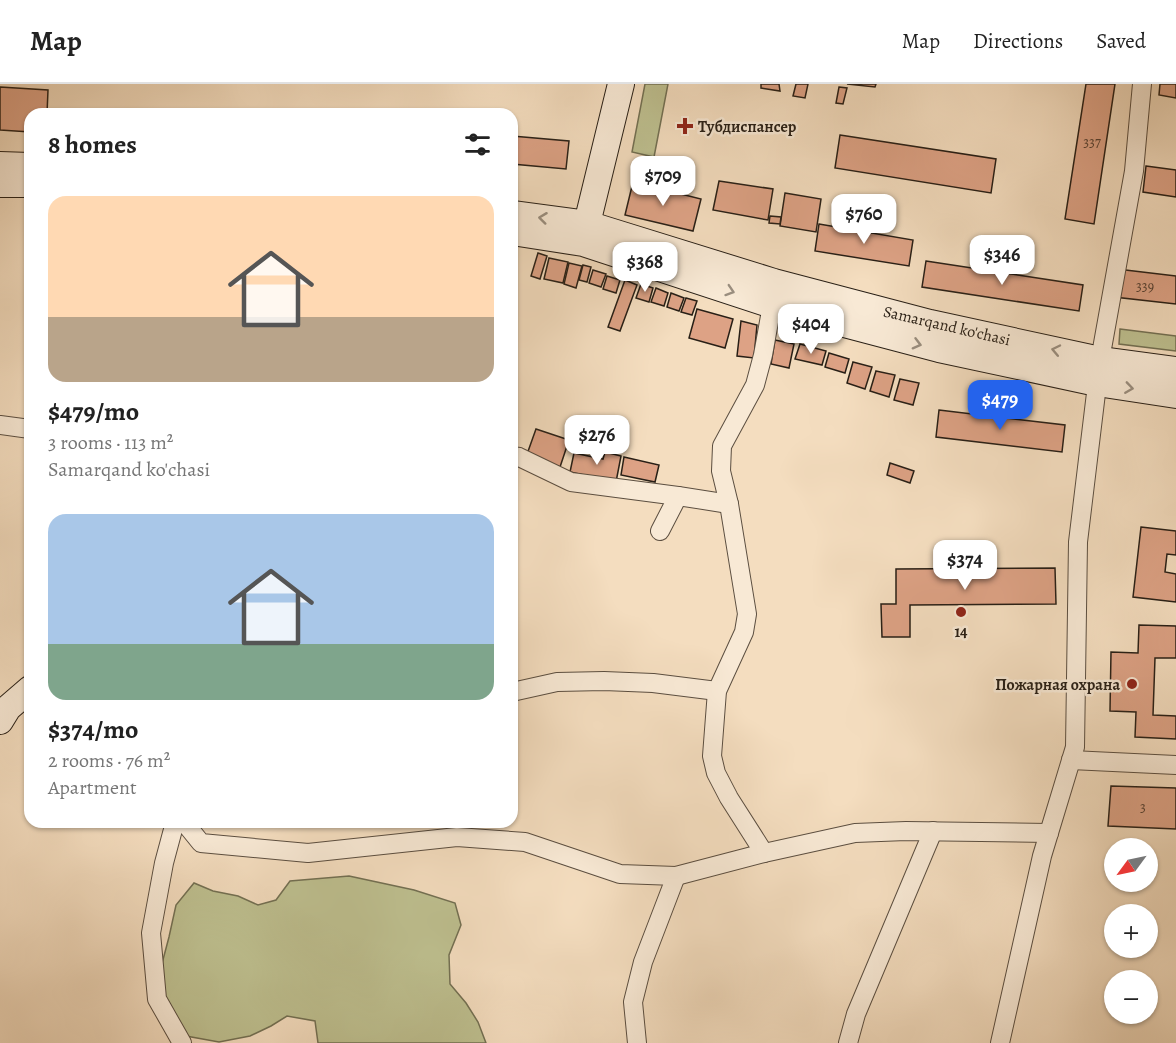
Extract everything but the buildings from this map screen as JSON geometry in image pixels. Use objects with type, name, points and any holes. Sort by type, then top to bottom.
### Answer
[{"type":"main road","points":[[585,234],[621,84]]},
{"type":"main road","points":[[0,165],[24,166]]},
{"type":"main road","points":[[0,184],[24,184]]},
{"type":"main road","name":"Samarqand ko'chasi","points":[[518,216],[585,234],[939,349],[1099,372],[1176,395]]},
{"type":"main road","name":"Samarqand ko'chasi","points":[[518,232],[585,234]]},
{"type":"main road","name":"Samarqand ko'chasi","points":[[1099,372],[1176,370]]},
{"type":"main road","points":[[0,721],[8,708],[24,694]]},
{"type":"street","points":[[1000,1043],[1042,856],[1075,747],[1078,542],[1099,372],[1134,171],[1142,84]]},
{"type":"street","points":[[764,853],[729,798],[716,773],[712,756],[717,691],[744,632],[747,614],[729,504],[721,471],[722,446],[755,385],[763,354],[773,294]]},
{"type":"street","points":[[0,425],[24,428]]},
{"type":"street","points":[[518,457],[571,483],[729,504]]},
{"type":"street","points":[[660,531],[678,496]]},
{"type":"street","points":[[518,691],[557,682],[580,681],[653,683],[717,691]]},
{"type":"street","points":[[1071,760],[1176,765]]},
{"type":"street","points":[[173,828],[164,863],[151,933],[157,999],[182,1043]]},
{"type":"street","points":[[189,828],[201,843],[308,853],[457,837],[525,842],[620,874],[676,876],[764,853],[855,833],[933,831],[1049,833]]},
{"type":"street","points":[[848,1043],[856,1014],[933,831]]},
{"type":"street","points":[[637,1043],[633,1002],[643,962],[676,876]]},
{"type":"green space","points":[[645,84],[668,84],[654,157],[632,152]]},
{"type":"green space","points":[[1120,329],[1176,336],[1176,351],[1119,344]]},
{"type":"green space","points":[[349,876],[414,890],[455,903],[461,925],[449,955],[450,984],[478,1022],[486,1043],[318,1043],[315,1021],[287,1016],[250,1036],[219,1042],[186,1036],[164,1000],[160,971],[176,905],[194,883],[213,891],[238,896],[258,905],[276,900],[290,881]]},
{"type":"place","name":"Тубдиспансер","points":[[685,126]]},
{"type":"place","name":"14","points":[[961,612]]},
{"type":"place","name":"Пожарная охрана","points":[[1132,684]]}]
